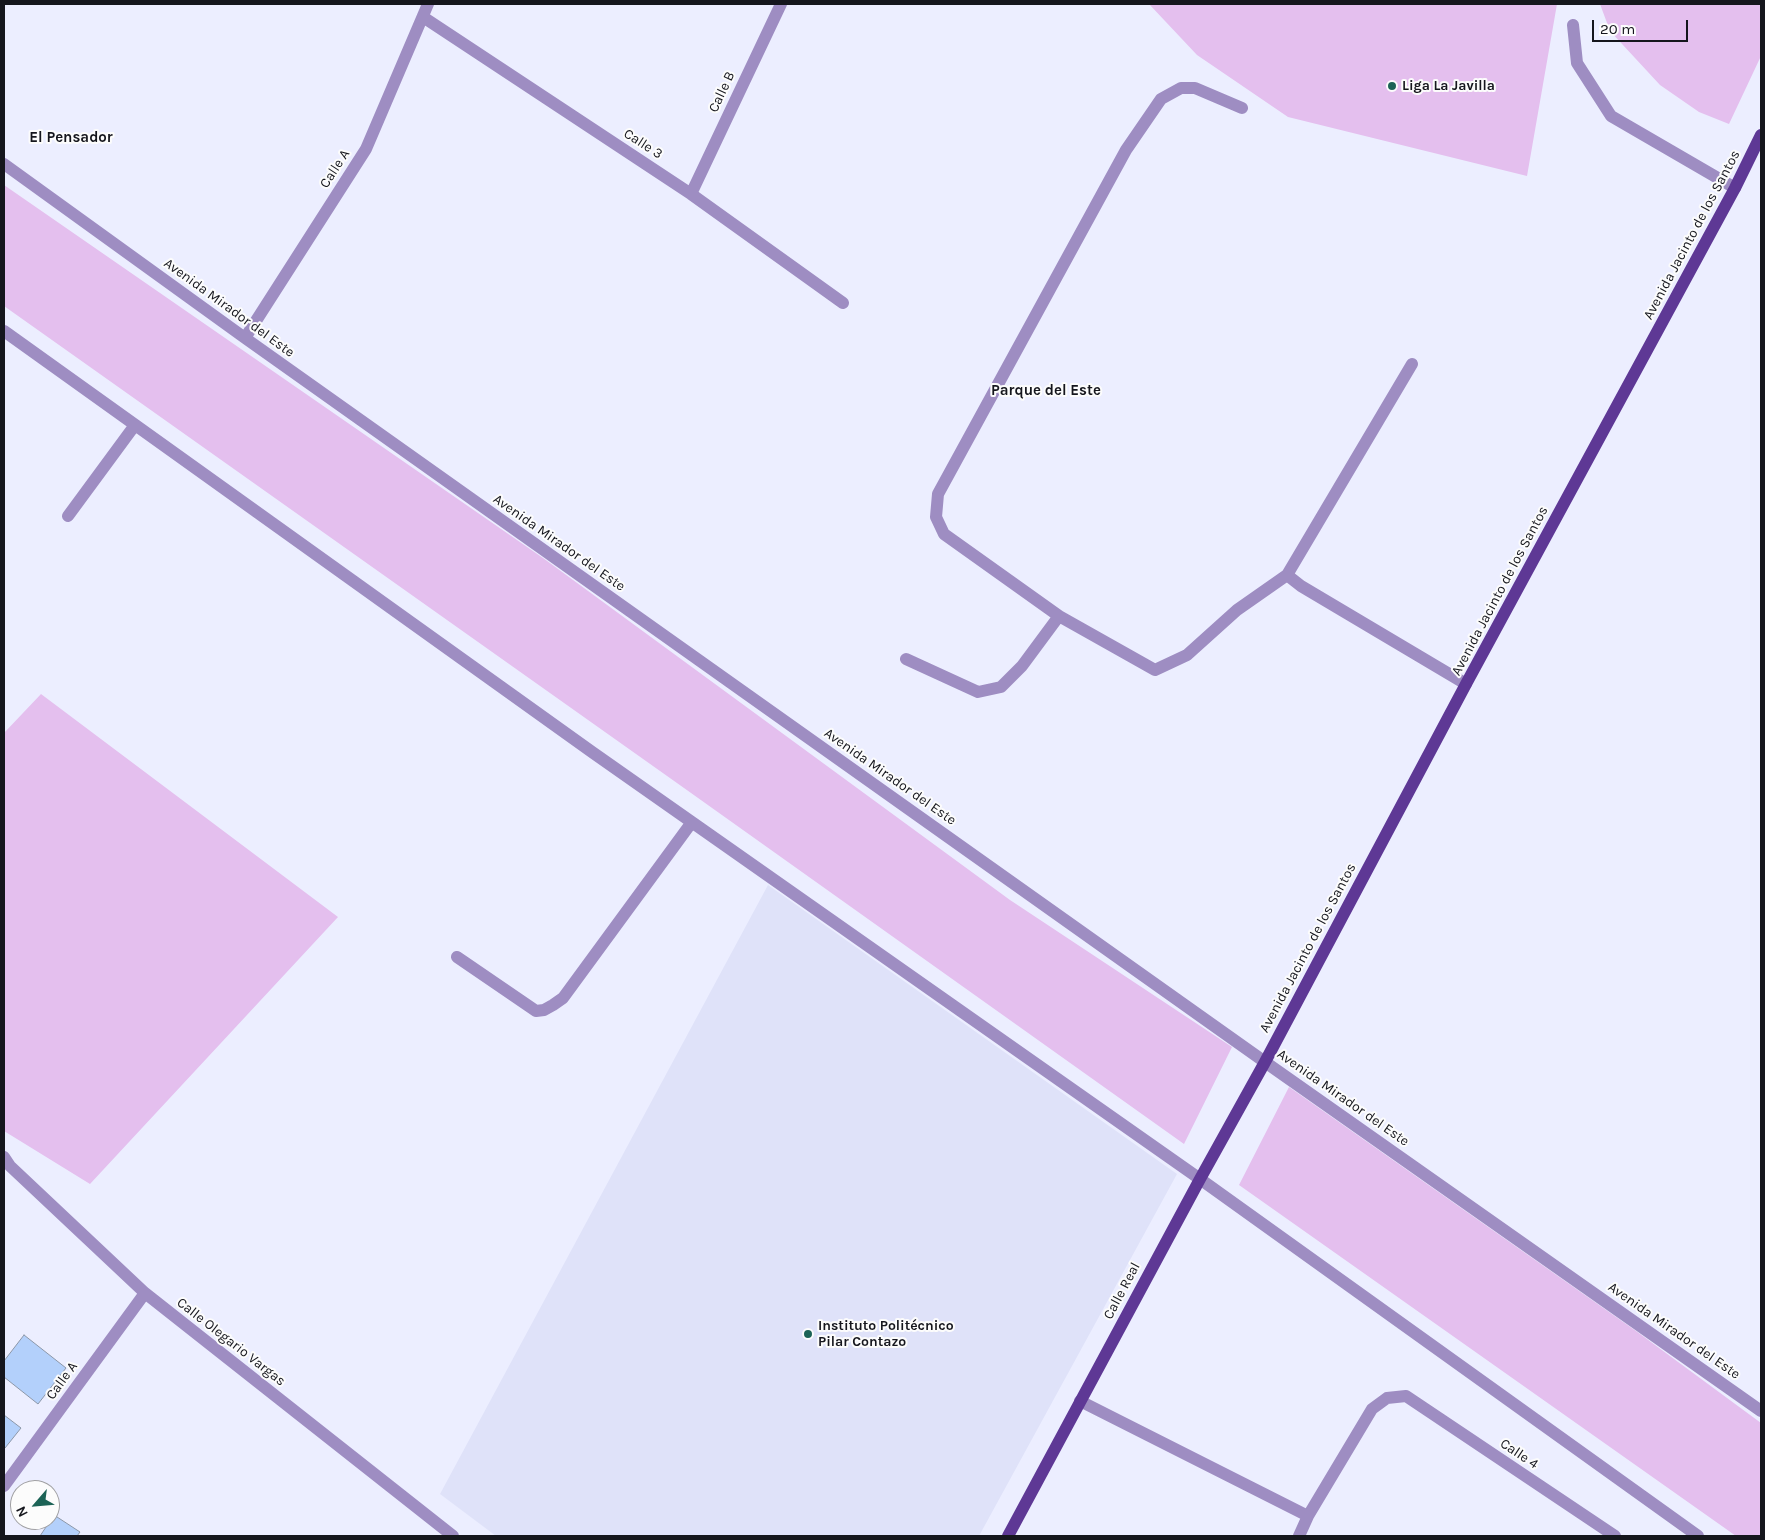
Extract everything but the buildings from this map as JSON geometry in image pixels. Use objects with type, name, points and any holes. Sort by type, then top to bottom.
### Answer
[{"type":"main road","name":"Avenida Jacinto de los Santos","points":[[1265,1062],[1761,135]]},
{"type":"main road","name":"Calle Real","points":[[1008,1536],[1265,1062]]},
{"type":"street","name":"Calle A","points":[[245,338],[366,149],[428,4]]},
{"type":"street","name":"Calle B","points":[[691,194],[780,4]]},
{"type":"street","name":"Calle 3","points":[[423,17],[691,194],[843,302]]},
{"type":"street","points":[[1573,25],[1577,63],[1611,116],[1734,188]]},
{"type":"street","points":[[1242,108],[1195,88],[1181,88],[1161,99],[1126,150],[938,494],[936,517],[944,534],[1059,616],[1155,670],[1187,656],[1238,610],[1287,575],[1412,364]]},
{"type":"street","name":"Avenida Mirador del Este","points":[[4,164],[245,338],[1265,1062],[1761,1411]]},
{"type":"street","points":[[4,331],[692,822],[1200,1179],[1698,1536]]},
{"type":"street","points":[[68,516],[135,425]]},
{"type":"street","points":[[1287,575],[1301,586],[1466,684]]},
{"type":"street","points":[[906,659],[978,692],[1001,686],[1022,666],[1059,616]]},
{"type":"street","points":[[457,958],[536,1011],[544,1010],[553,1005],[563,998],[692,822]]},
{"type":"street","name":"Calle Olegario Vargas","points":[[4,1157],[10,1166],[145,1294],[453,1536]]},
{"type":"street","name":"Calle A","points":[[4,1486],[145,1294]]},
{"type":"street","name":"Calle 4","points":[[1308,1516],[1372,1409],[1387,1398],[1406,1396],[1615,1536]]},
{"type":"street","points":[[1080,1401],[1308,1516],[1299,1536]]},
{"type":"shaded area","name":"Liga La Javilla","points":[[1149,4],[1557,4],[1527,176],[1288,117],[1197,55]]},
{"type":"shaded area","points":[[1600,4],[1761,4],[1761,56],[1729,124],[1699,112],[1660,85],[1610,31]]},
{"type":"shaded area","points":[[4,185],[543,558],[1010,900],[1232,1047],[1184,1144],[4,306]]},
{"type":"shaded area","points":[[41,694],[338,917],[90,1184],[4,1131],[4,733]]},
{"type":"shaded area","name":"Instituto Politécnico Pilar Contazo","points":[[768,885],[1177,1174],[979,1536],[496,1536],[440,1494]]},
{"type":"shaded area","points":[[1289,1087],[1636,1331],[1761,1423],[1761,1536],[1736,1536],[1239,1185]]},
{"type":"place","name":"Liga La Javilla","points":[[1392,86]]},
{"type":"place","name":"Instituto Politécnico Pilar Contazo","points":[[808,1334]]},
{"type":"district","name":"El Pensador","points":[[71,138]]},
{"type":"district","name":"Parque del Este","points":[[1046,391]]}]
